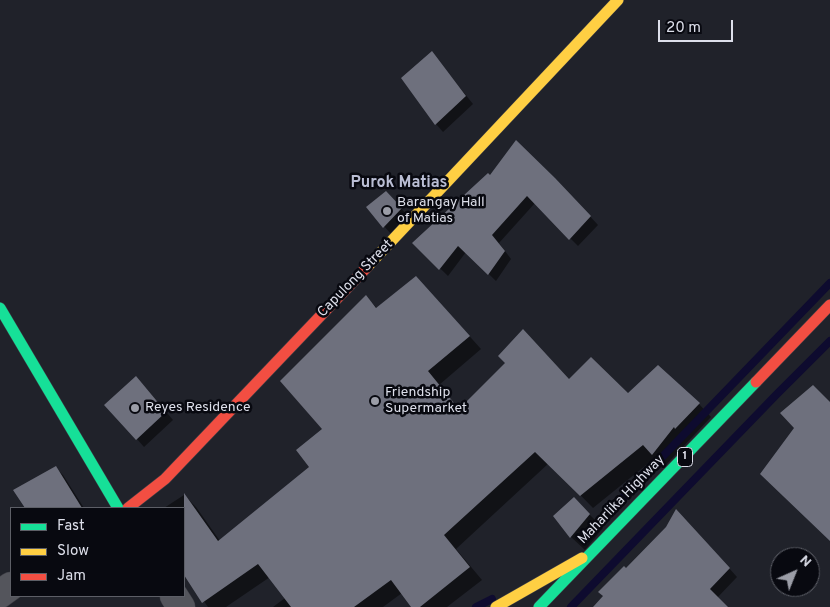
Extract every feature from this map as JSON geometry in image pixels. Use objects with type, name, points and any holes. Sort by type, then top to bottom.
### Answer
[{"type":"street","name":"Capulong Street","points":[[129,507],[172,472],[618,0]]},
{"type":"street","name":"Maharlika Highway","points":[[538,607],[830,305]]},
{"type":"street","points":[[0,308],[117,507]]},
{"type":"street","points":[[496,607],[592,553]]},
{"type":"building","points":[[432,51],[466,96],[435,125],[401,78]]},
{"type":"building","points":[[516,140],[591,216],[569,240],[527,196],[492,235],[505,251],[488,275],[458,246],[439,270],[412,243],[488,173],[490,175]]},
{"type":"building","name":"Barangay Hall of Matias","points":[[386,191],[402,208],[383,228],[366,207]]},
{"type":"building","points":[[416,276],[470,336],[428,371],[459,409],[505,363],[498,356],[523,329],[569,379],[591,357],[628,393],[658,365],[700,403],[675,429],[674,427],[652,455],[643,445],[580,496],[535,452],[444,535],[470,567],[420,607],[411,607],[391,580],[354,607],[291,607],[258,564],[202,603],[185,577],[184,493],[218,541],[309,467],[296,450],[322,429],[280,381],[366,295],[376,308]]},
{"type":"building","name":"Reyes Residence","points":[[136,376],[166,412],[136,440],[104,405]]},
{"type":"building","points":[[813,385],[830,402],[830,541],[760,474],[794,428],[780,413]]},
{"type":"building","points":[[56,466],[81,507],[24,507],[13,490]]},
{"type":"building","points":[[574,497],[590,514],[570,538],[553,516]]},
{"type":"building","points":[[676,509],[730,568],[710,589],[728,607],[593,607],[603,596],[598,592],[624,566],[626,568],[666,527]]},
{"type":"waterway","points":[[586,536],[830,283]]},
{"type":"waterway","points":[[571,607],[830,341]]},
{"type":"waterway","points":[[476,607],[492,599]]},
{"type":"traffic: fast","points":[[0,308],[117,507]]},
{"type":"traffic: fast","points":[[539,607],[756,382]]},
{"type":"traffic: slow","points":[[368,266],[618,0]]},
{"type":"traffic: slow","points":[[496,607],[582,558]]},
{"type":"traffic: jam","points":[[129,507],[165,479],[368,266]]},
{"type":"traffic: jam","points":[[756,382],[830,305]]},
{"type":"place","name":"Barangay Hall of Matias","points":[[387,211]]},
{"type":"place","name":"Friendship Supermarket","points":[[375,401]]},
{"type":"place","name":"Reyes Residence","points":[[135,408]]},
{"type":"district","name":"Purok Matias","points":[[399,184]]}]
